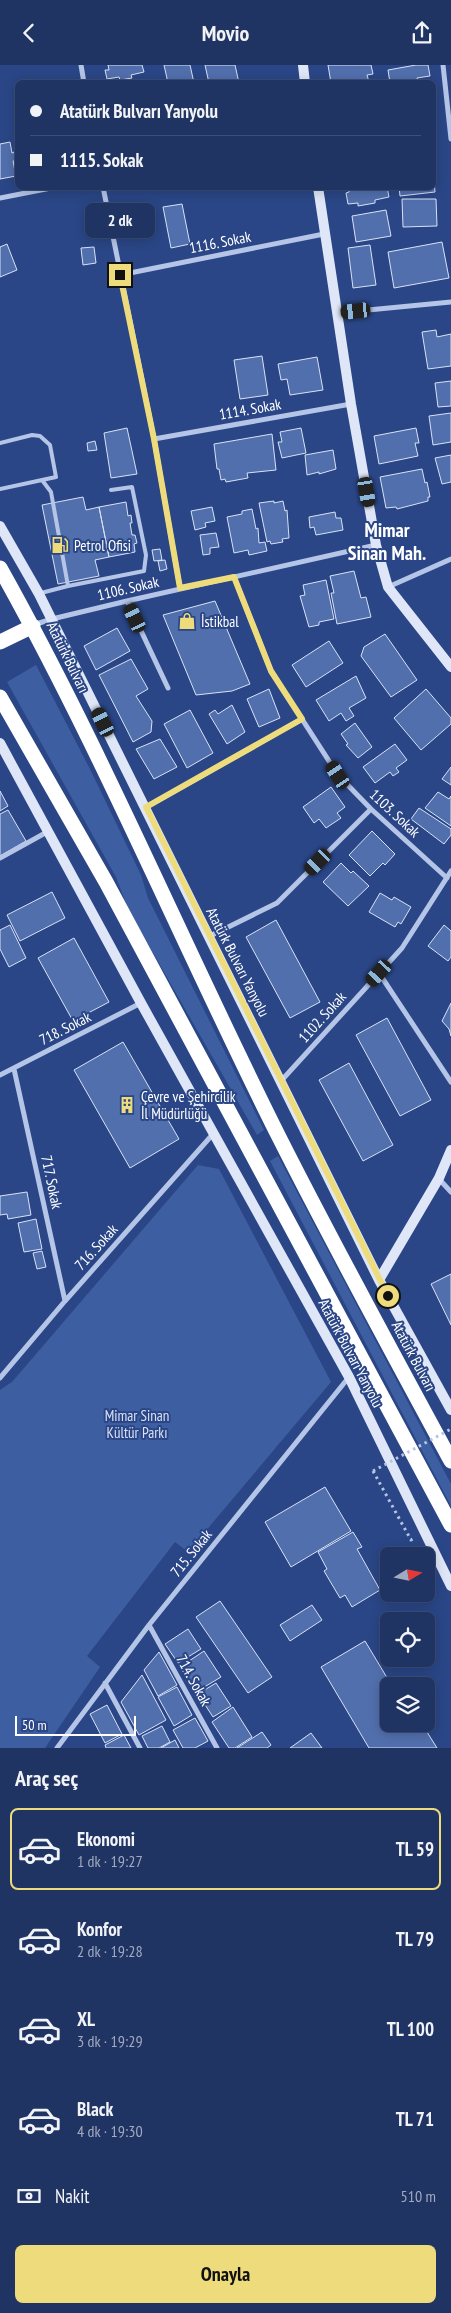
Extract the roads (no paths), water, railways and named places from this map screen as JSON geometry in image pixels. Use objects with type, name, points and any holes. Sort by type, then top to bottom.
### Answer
[{"type":"highway","name":"Atatürk Bulvarı","points":[[0,567],[32,626],[153,869],[279,1136],[451,1461]]},
{"type":"highway","points":[[0,642],[32,626]]},
{"type":"highway","points":[[0,697],[106,882],[451,1525]]},
{"type":"street","points":[[81,65],[84,80]]},
{"type":"street","points":[[302,65],[304,80]]},
{"type":"street","points":[[443,65],[451,139]]},
{"type":"street","points":[[0,198],[41,190]]},
{"type":"street","points":[[104,190],[154,439],[180,588]]},
{"type":"street","points":[[318,190],[351,404],[376,545],[388,587],[451,667]]},
{"type":"street","name":"1116. Sokak","points":[[120,275],[324,234]]},
{"type":"street","points":[[337,313],[451,302]]},
{"type":"street","name":"1114. Sokak","points":[[154,439],[351,404]]},
{"type":"street","name":"Atatürk Bulvarı Yanyolu","points":[[0,525],[52,619],[379,1280],[451,1410]]},
{"type":"street","name":"1106. Sokak","points":[[32,626],[52,619],[180,588],[376,545]]},
{"type":"street","points":[[388,587],[451,559]]},
{"type":"street","name":"1103. Sokak","points":[[234,577],[271,671],[338,775],[371,809],[446,878]]},
{"type":"street","points":[[126,601],[168,689]]},
{"type":"street","points":[[146,807],[302,719]]},
{"type":"street","name":"Atatürk Bulvarı Yanyolu","points":[[0,743],[141,1003],[349,1377],[451,1586]]},
{"type":"street","points":[[208,937],[277,903],[371,809]]},
{"type":"street","points":[[0,858],[48,831]]},
{"type":"street","name":"1102. Sokak","points":[[281,1081],[402,948],[451,871]]},
{"type":"street","points":[[379,973],[451,1082]]},
{"type":"street","name":"718. Sokak","points":[[0,1075],[141,1003]]},
{"type":"street","name":"717. Sokak","points":[[14,1069],[65,1301]]},
{"type":"street","name":"716. Sokak","points":[[0,1378],[213,1133]]},
{"type":"street","points":[[379,1280],[439,1178],[451,1150]]},
{"type":"street","points":[[439,1178],[451,1192]]},
{"type":"street","name":"715. Sokak","points":[[57,1748],[149,1625],[349,1377]]},
{"type":"street","name":"714. Sokak","points":[[149,1625],[217,1748]]},
{"type":"street","points":[[105,1683],[140,1748]]},
{"type":"lane","points":[[0,443],[32,435],[46,439],[50,445],[56,477],[0,489]]},
{"type":"lane","points":[[42,480],[51,492],[68,586]]},
{"type":"lane","points":[[39,594],[68,586],[144,571],[146,555],[132,487],[111,490]]},
{"type":"place","name":"Petrol Ofisi","points":[[60,545]]},
{"type":"place","name":"İstikbal","points":[[187,621]]},
{"type":"place","name":"Çevre ve Şehircilik İl Müdürlüğü","points":[[127,1105]]},
{"type":"district","name":"Mimar Sinan Mah.","points":[[387,542]]},
{"type":"park label","name":"Mimar Sinan Kültür Parkı","points":[[137,1424]]}]
